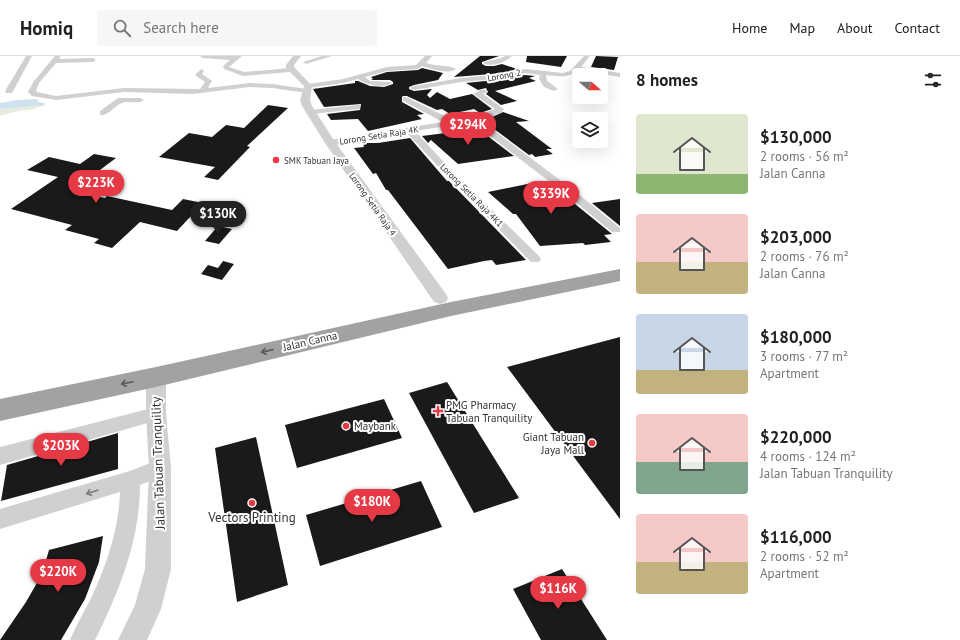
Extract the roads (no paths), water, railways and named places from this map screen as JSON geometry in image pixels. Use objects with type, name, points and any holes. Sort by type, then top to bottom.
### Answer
[{"type":"highway","name":"Jalan Canna","points":[[0,396],[440,298],[620,261]]},
{"type":"highway","name":"Jalan Canna","points":[[0,410],[156,377],[451,309],[620,275]]},
{"type":"street","points":[[10,91],[29,56]]},
{"type":"street","points":[[203,56],[237,57]]},
{"type":"street","points":[[290,70],[290,65],[297,56]]},
{"type":"street","points":[[306,62],[330,56]]},
{"type":"street","points":[[486,63],[501,61],[509,56]]},
{"type":"street","points":[[577,68],[587,56]]},
{"type":"street","points":[[237,57],[226,66],[230,70],[238,73],[261,73],[290,70]]},
{"type":"street","points":[[93,60],[55,59],[36,82],[32,92],[43,96],[64,97],[124,90],[182,92],[204,91],[229,86],[260,85],[308,88],[343,81],[387,69],[418,67],[428,57]]},
{"type":"street","points":[[400,68],[410,61],[428,57]]},
{"type":"street","points":[[422,64],[435,68],[453,70]]},
{"type":"street","points":[[400,68],[408,73]]},
{"type":"street","points":[[290,70],[308,88]]},
{"type":"street","points":[[201,71],[198,74],[199,76],[209,81],[204,86],[204,91]]},
{"type":"street","name":"Lorong 2","points":[[414,88],[504,76],[525,71],[564,75],[572,72]]},
{"type":"street","points":[[544,72],[542,81],[554,90]]},
{"type":"street","points":[[608,73],[620,75]]},
{"type":"street","points":[[360,76],[368,83],[388,83]]},
{"type":"street","points":[[157,90],[165,83]]},
{"type":"street","points":[[428,86],[436,92]]},
{"type":"street","name":"Lorong Setia Raja 4","points":[[308,88],[305,100],[330,143],[440,298]]},
{"type":"street","points":[[103,112],[121,100],[146,99],[182,92]]},
{"type":"street","name":"Lorong Setia Raja 4K","points":[[330,143],[474,119],[500,109],[481,94]]},
{"type":"street","points":[[406,99],[452,123]]},
{"type":"street","points":[[311,112],[357,107]]},
{"type":"street","points":[[474,119],[572,194],[616,230]]},
{"type":"street","name":"Lorong Setia Raja 4K1","points":[[409,130],[450,174],[535,259]]},
{"type":"street","name":"Jalan Tabuan Tranquility","points":[[132,640],[147,609],[158,569],[160,468],[156,414],[156,377]]},
{"type":"street","points":[[0,456],[156,414]]},
{"type":"street","points":[[0,519],[130,480],[160,468]]},
{"type":"street","points":[[82,640],[95,617],[115,569],[126,524],[130,480]]},
{"type":"water","points":[[37,99],[45,105],[0,109],[0,103]]},
{"type":"place","name":"SMK Tabuan Jaya","points":[[276,160]]},
{"type":"place","name":"PMG Pharmacy Tabuan Tranquility","points":[[438,411]]},
{"type":"place","name":"Maybank","points":[[346,426]]},
{"type":"place","name":"Giant Tabuan Jaya Mall","points":[[592,443]]},
{"type":"place","name":"Vectors Printing","points":[[252,503]]}]
